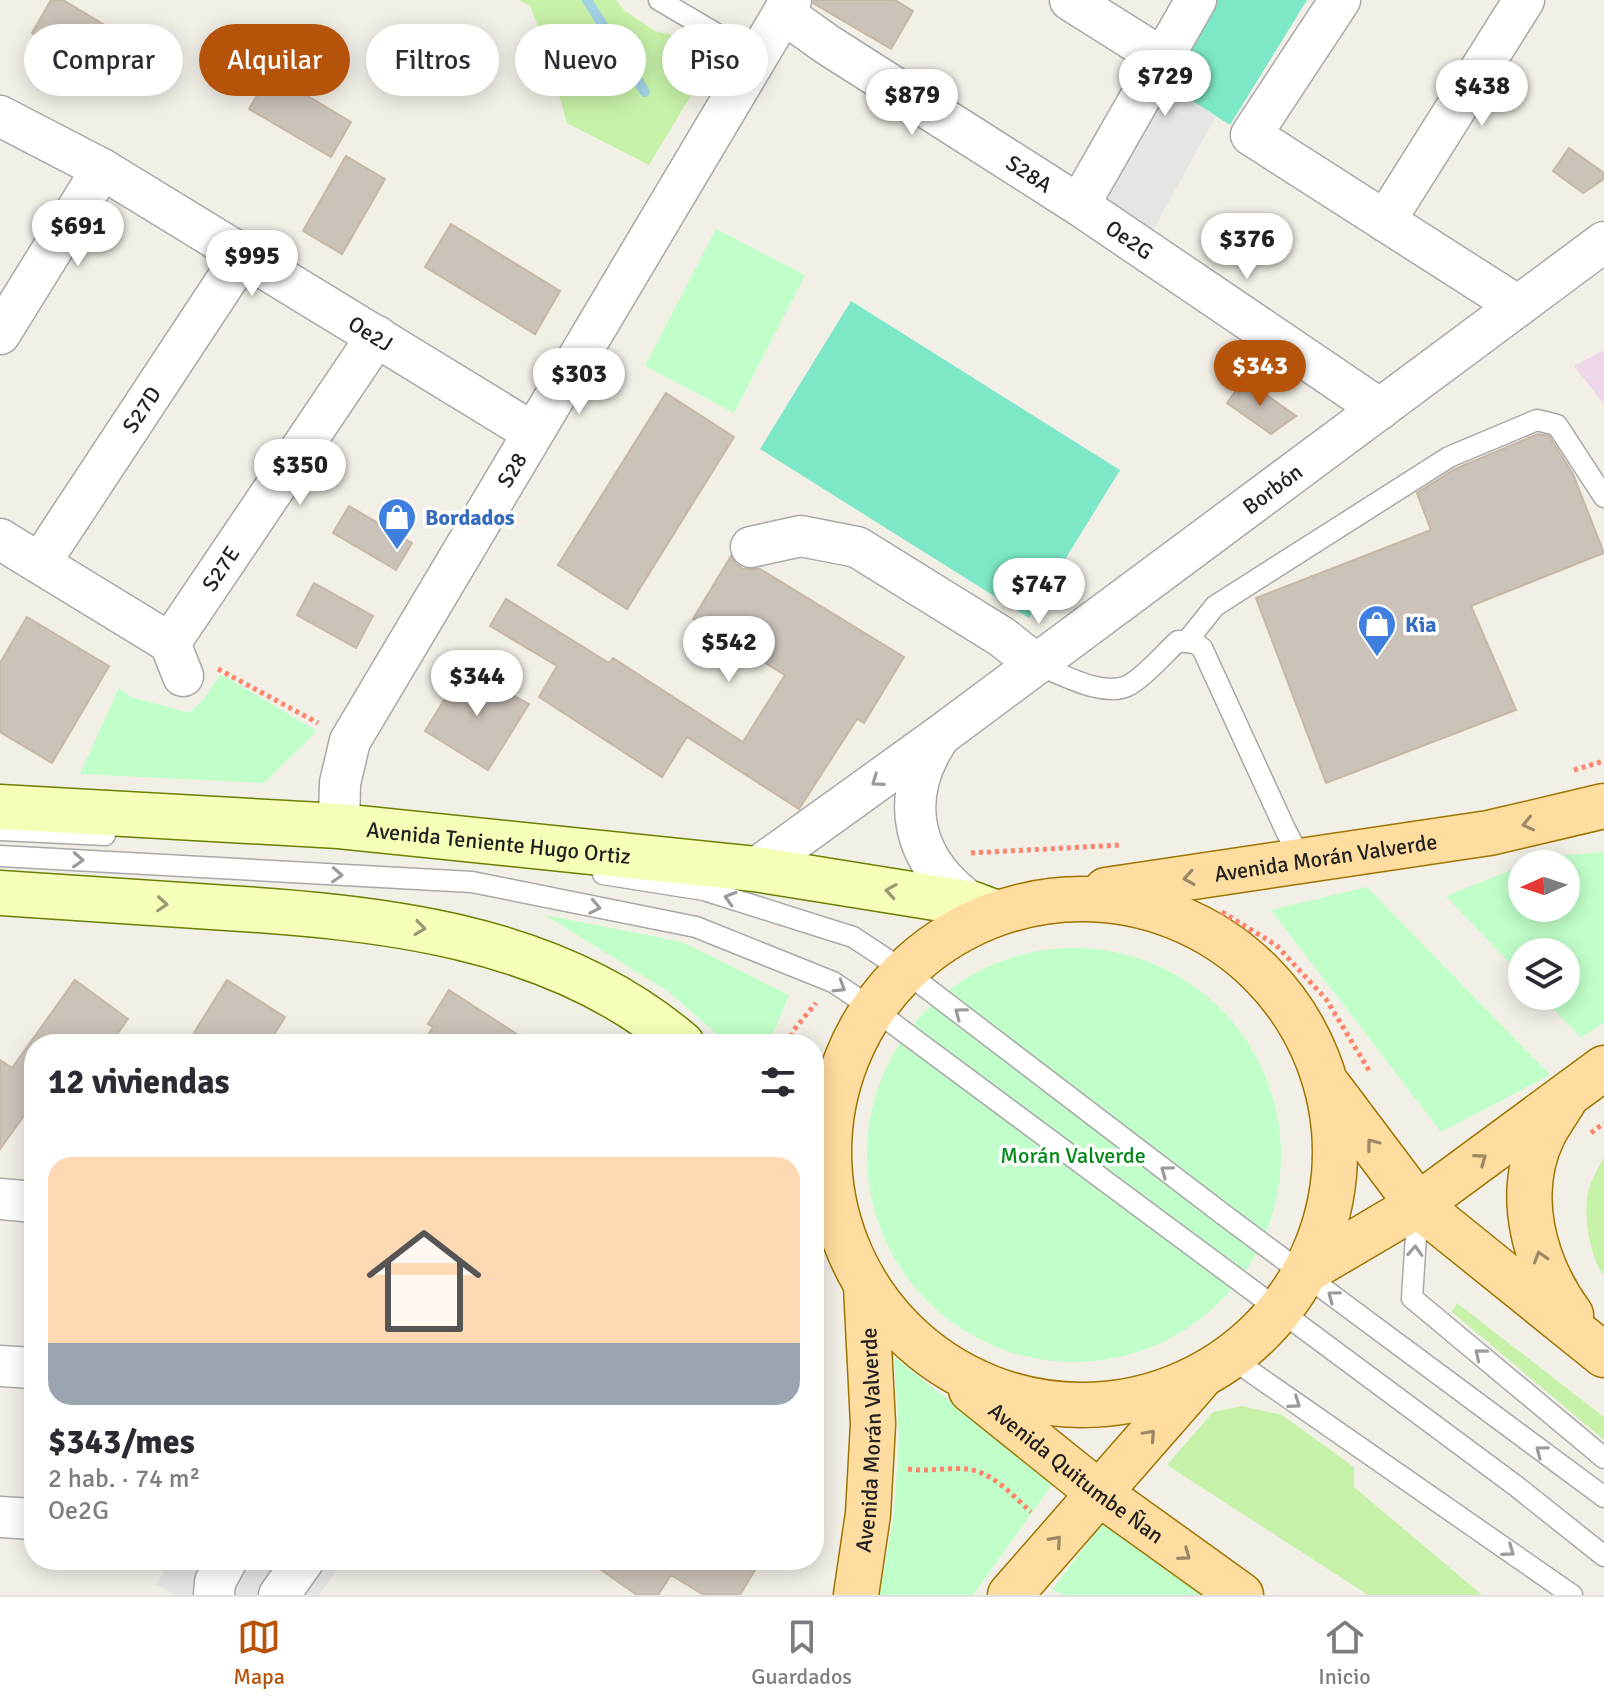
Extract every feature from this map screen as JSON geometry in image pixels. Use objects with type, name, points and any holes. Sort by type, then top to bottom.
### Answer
[{"type":"main road","name":"Avenida Morán Valverde","points":[[1045,899],[1489,833],[1604,806]]},
{"type":"main road","name":"Avenida Teniente Hugo Ortiz","points":[[0,807],[755,869],[984,908]]},
{"type":"main road","points":[[0,893],[314,913],[434,930],[536,959],[586,981],[668,1034]]},
{"type":"main road","points":[[1216,1368],[1130,1403],[1054,1406],[981,1386],[917,1345],[866,1286],[825,1209],[829,1143],[841,1072],[872,1008],[903,970],[984,908],[1045,899],[1118,899],[1188,920],[1249,960],[1296,1015],[1326,1083],[1418,1205],[1599,1351]]},
{"type":"main road","points":[[1305,1273],[1418,1205],[1604,1068]]},
{"type":"main road","points":[[1010,1595],[1099,1493],[1216,1368],[1257,1336],[1281,1311],[1305,1273],[1329,1210],[1336,1146],[1326,1083]]},
{"type":"main road","points":[[1567,1096],[1543,1135],[1530,1180],[1530,1224],[1542,1267],[1564,1305],[1599,1351]]},
{"type":"main road","name":"Avenida Morán Valverde","points":[[856,1595],[868,1514],[873,1424],[866,1286]]},
{"type":"main road","name":"Avenida Quitumbe Ñan","points":[[917,1345],[1099,1493],[1241,1595]]},
{"type":"street","points":[[1070,0],[1162,58]]},
{"type":"street","name":"S28A","points":[[787,6],[828,45],[1079,205],[1196,0]]},
{"type":"street","points":[[1340,0],[1251,135],[1518,306]]},
{"type":"street","points":[[1385,221],[1524,0]]},
{"type":"street","name":"S28","points":[[768,37],[787,6]]},
{"type":"street","name":"S28","points":[[343,836],[340,783],[350,741],[733,96]]},
{"type":"street","name":"Oe2J","points":[[0,116],[102,169],[532,432]]},
{"type":"street","points":[[0,334],[102,169]]},
{"type":"street","name":"Oe2G","points":[[1079,205],[1380,409]]},
{"type":"street","name":"Borbón","points":[[755,869],[941,735],[1604,242]]},
{"type":"street","name":"S27D","points":[[40,563],[243,255]]},
{"type":"street","name":"S27E","points":[[176,659],[377,336]]},
{"type":"street","points":[[751,547],[801,536],[857,547],[1002,637],[1036,664]]},
{"type":"street","points":[[0,539],[40,563],[176,659]]},
{"type":"street","name":"Borbón","points":[[941,735],[926,757],[917,781],[914,806],[917,831],[926,855],[938,874],[954,891],[984,908]]},
{"type":"street","points":[[0,1199],[24,1201]]},
{"type":"street","points":[[0,1366],[24,1367]]},
{"type":"street","points":[[0,1517],[24,1518]]},
{"type":"street","points":[[214,1595],[215,1582],[222,1570]]},
{"type":"street","points":[[279,1595],[297,1570]]},
{"type":"lane","points":[[659,0],[700,24]]},
{"type":"lane","points":[[1187,641],[1215,606],[1423,473],[1449,457],[1537,420],[1557,425],[1604,497]]},
{"type":"lane","points":[[1036,664],[1103,691],[1116,691],[1130,685],[1178,641],[1187,641],[1202,648],[1302,861]]},
{"type":"lane","points":[[0,830],[126,836]]},
{"type":"lane","points":[[343,836],[704,890],[853,937],[903,970],[1604,1497]]},
{"type":"lane","points":[[0,856],[472,882],[696,927],[833,982],[1281,1311],[1516,1486],[1604,1556]]},
{"type":"lane","points":[[1418,1205],[1412,1298],[1604,1458]]},
{"type":"lane","points":[[1216,1368],[1572,1595]]},
{"type":"path","points":[[176,659],[350,741]]},
{"type":"path","points":[[1560,774],[1604,761]]},
{"type":"path","points":[[926,855],[1127,845],[1166,881]]},
{"type":"path","points":[[1221,911],[1276,945],[1326,999],[1362,1055],[1374,1080]]},
{"type":"path","points":[[871,1465],[929,1472],[967,1469],[994,1479],[1060,1537]]},
{"type":"shaded area","points":[[1161,81],[1216,116],[1145,245],[1087,202]]},
{"type":"shaded area","points":[[1604,350],[1604,404],[1574,366]]},
{"type":"shaded area","points":[[165,1570],[337,1570],[319,1595],[175,1595],[156,1584]]},
{"type":"green space","points":[[519,0],[616,0],[625,11],[644,24],[537,24],[530,6]]},
{"type":"green space","points":[[1208,0],[1307,0],[1230,125],[1161,81]]},
{"type":"green space","points":[[646,25],[662,33],[662,96],[691,96],[649,165],[567,123],[559,96],[646,96]]},
{"type":"green space","points":[[716,229],[805,275],[734,413],[645,366]]},
{"type":"green space","points":[[851,301],[1120,470],[1029,618],[760,449]]},
{"type":"green space","points":[[221,674],[317,731],[264,783],[80,774],[119,688],[131,697],[189,713],[203,700]]},
{"type":"green space","points":[[1604,852],[1604,1022],[1581,1038],[1554,1010],[1580,1010],[1580,938],[1508,938],[1508,961],[1446,896],[1508,872],[1508,922],[1580,922],[1580,854]]},
{"type":"green space","points":[[1367,887],[1550,1075],[1441,1132],[1271,910]]},
{"type":"green space","points":[[545,915],[682,942],[789,995],[773,1034],[717,1034],[669,992]]},
{"type":"green space","name":"Morán Valverde","points":[[1074,948],[1114,952],[1153,964],[1189,983],[1221,1008],[1257,1057],[1265,1076],[1277,1115],[1281,1155],[1277,1195],[1265,1234],[1246,1270],[1221,1302],[1172,1338],[1153,1346],[1114,1358],[1074,1362],[1034,1358],[995,1346],[959,1327],[927,1302],[891,1253],[883,1234],[871,1195],[867,1155],[871,1115],[883,1076],[902,1040],[927,1008],[976,972],[995,964],[1034,952]]},
{"type":"green space","points":[[1604,1157],[1604,1275],[1591,1247],[1586,1212],[1589,1188]]},
{"type":"green space","points":[[1457,1303],[1604,1417],[1604,1440],[1452,1312]]},
{"type":"green space","points":[[894,1357],[1053,1483],[973,1595],[879,1595],[894,1514],[899,1436]]},
{"type":"green space","points":[[1242,1406],[1282,1415],[1354,1467],[1354,1487],[1482,1595],[1368,1595],[1167,1465],[1213,1412]]},
{"type":"green space","points":[[1103,1522],[1207,1595],[1065,1595],[1052,1590]]},
{"type":"building","points":[[51,0],[63,0],[103,24],[37,24]]},
{"type":"building","points":[[814,0],[895,0],[913,11],[891,49],[813,3]]},
{"type":"building","points":[[257,96],[308,96],[351,122],[331,157],[249,109]]},
{"type":"building","points":[[1569,148],[1604,173],[1604,179],[1583,193],[1553,171]]},
{"type":"building","points":[[346,156],[385,179],[342,254],[303,231]]},
{"type":"building","points":[[451,224],[560,291],[535,334],[425,267]]},
{"type":"building","points":[[1244,379],[1296,416],[1271,434],[1227,403]]},
{"type":"building","points":[[666,393],[734,437],[627,609],[558,565]]},
{"type":"building","name":"Kia","points":[[1538,434],[1549,436],[1573,474],[1604,553],[1471,606],[1516,710],[1326,783],[1256,598],[1431,530],[1417,493],[1455,469]]},
{"type":"building","points":[[349,506],[412,543],[396,570],[333,533]]},
{"type":"building","points":[[731,556],[743,569],[760,569],[904,657],[864,723],[857,719],[799,809],[687,737],[662,777],[539,697],[557,666],[490,626],[506,599],[609,663],[613,658],[743,742],[785,675],[693,619]]},
{"type":"building","points":[[314,583],[373,616],[356,648],[297,615]]},
{"type":"building","points":[[27,617],[109,666],[52,763],[0,732],[0,663]]},
{"type":"building","points":[[464,668],[529,704],[488,770],[425,731]]},
{"type":"building","points":[[75,980],[128,1019],[117,1034],[36,1034]]},
{"type":"building","points":[[227,980],[285,1017],[274,1034],[193,1034]]},
{"type":"building","points":[[449,990],[517,1034],[428,1034],[433,1027],[428,1024]]},
{"type":"building","points":[[24,1051],[24,1116],[0,1149],[0,1060],[12,1068]]},
{"type":"building","points":[[601,1570],[755,1570],[740,1595],[704,1595],[671,1575],[658,1595],[637,1595]]},
{"type":"waterway","points":[[587,0],[602,24]]},
{"type":"place","name":"Bordados","points":[[397,551]]},
{"type":"place","name":"Kia","points":[[1377,658]]}]
